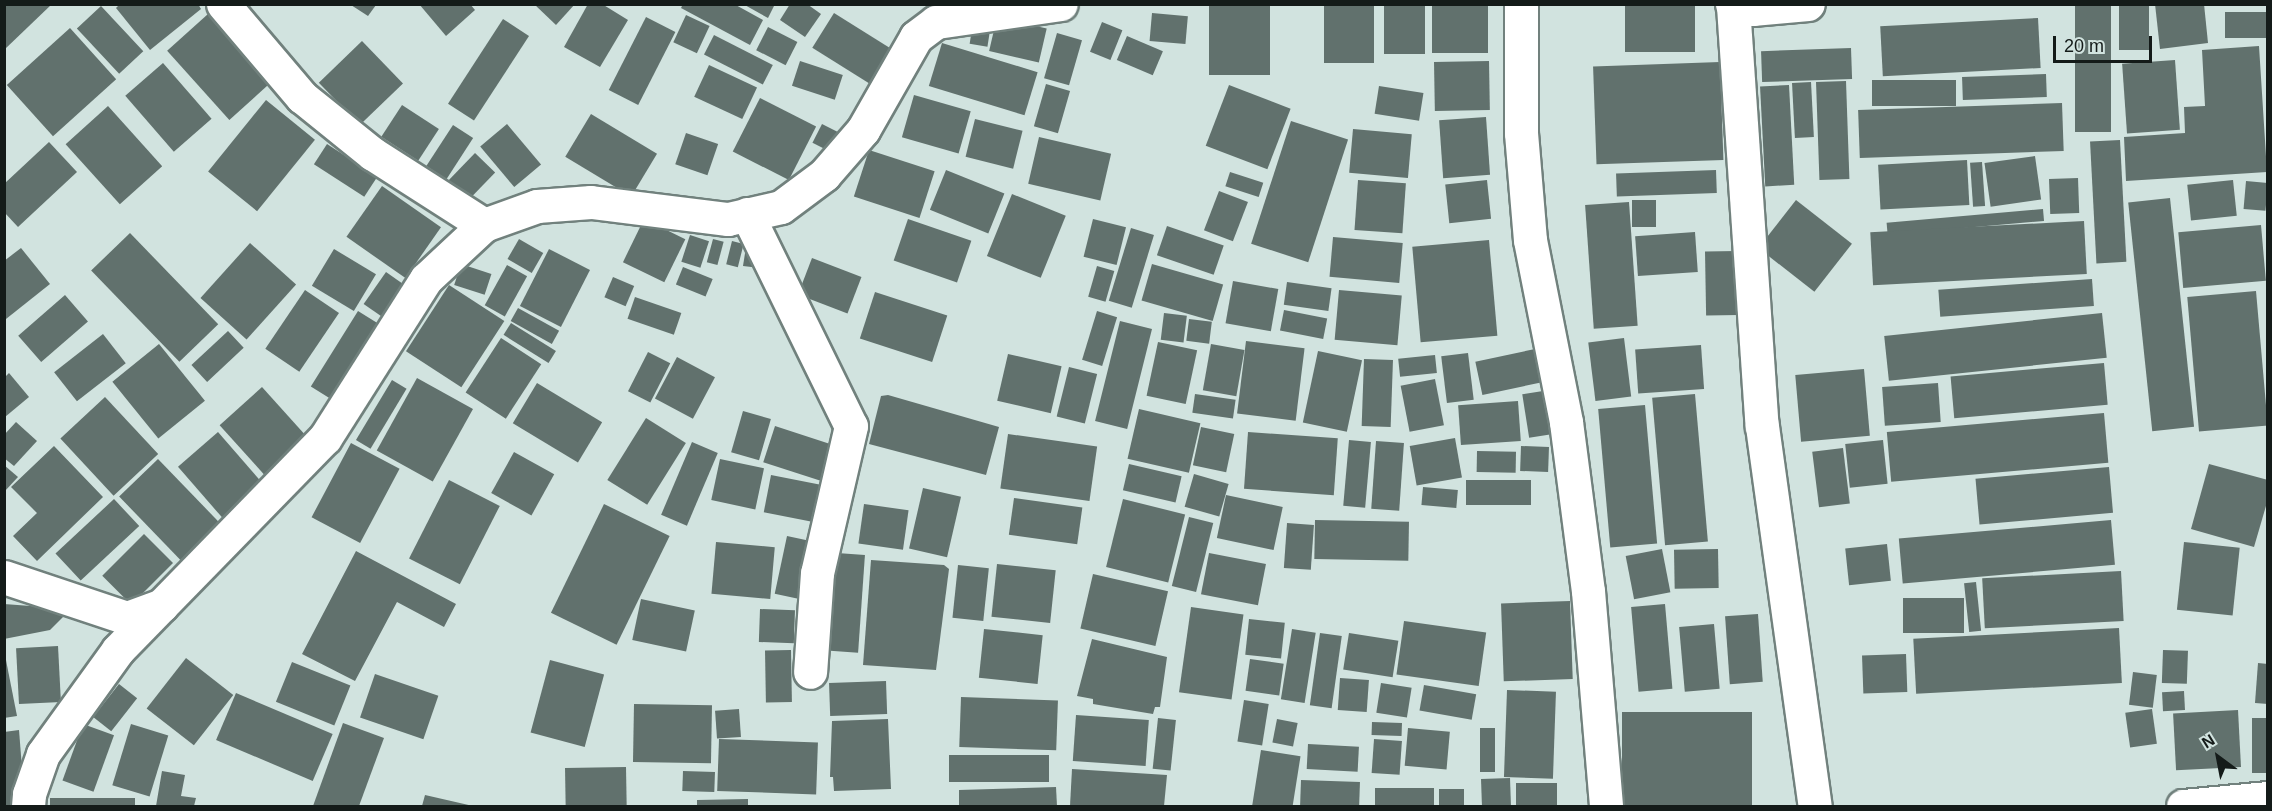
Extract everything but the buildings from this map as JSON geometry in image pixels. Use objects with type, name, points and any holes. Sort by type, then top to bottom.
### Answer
[{"type":"main road","points":[[223,4],[302,97],[373,153],[484,225]]},
{"type":"main road","points":[[28,807],[29,794],[43,754],[118,650],[325,438],[426,279],[484,225],[537,206],[591,202],[728,219],[781,207],[824,175],[863,130],[916,38],[936,22],[1061,4]]},
{"type":"main road","points":[[1521,4],[1521,134],[1530,240],[1566,422],[1588,591],[1606,807]]},
{"type":"main road","points":[[1808,4],[1752,9],[1733,5],[1762,426],[1815,807]]},
{"type":"main road","points":[[747,214],[851,426],[817,573],[810,672]]},
{"type":"main road","points":[[4,577],[127,618],[164,605]]},
{"type":"main road","points":[[2183,807],[2268,798]]}]
